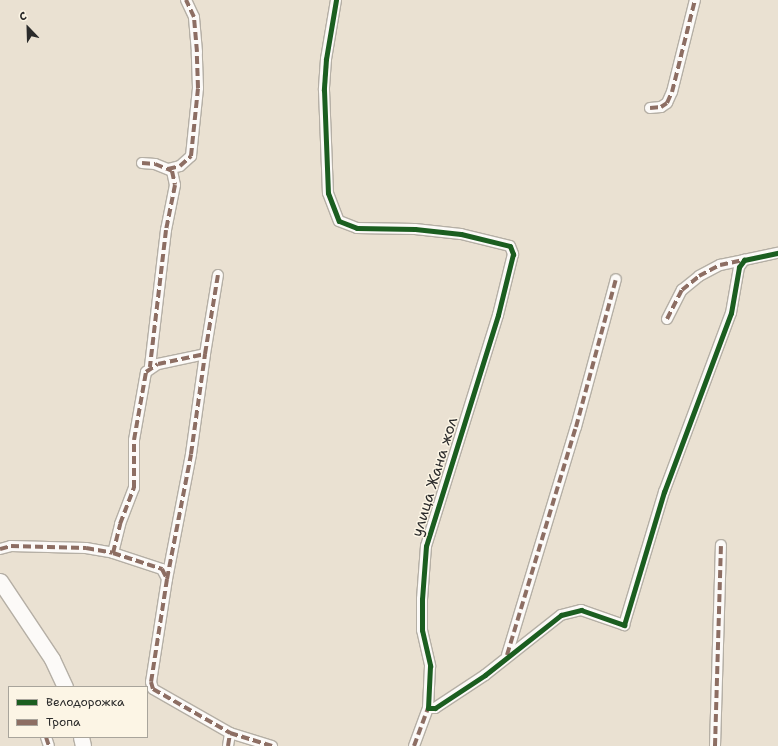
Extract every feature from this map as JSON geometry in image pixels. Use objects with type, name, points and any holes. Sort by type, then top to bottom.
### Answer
[{"type":"street","points":[[168,169],[180,166],[191,156],[198,88],[197,52],[194,17],[186,0]]},
{"type":"street","name":"улица Жана жол","points":[[336,0],[326,59],[324,90],[328,193],[339,221],[357,228],[415,229],[461,234],[510,246],[513,254],[505,292],[426,546],[422,599],[422,630],[430,666],[428,708]]},
{"type":"street","points":[[650,108],[661,107],[667,103],[672,92],[695,0]]},
{"type":"street","points":[[113,553],[120,524],[134,488],[134,440],[143,381],[150,367],[166,230],[175,185],[174,175],[168,169],[155,164],[142,163]]},
{"type":"street","points":[[667,319],[682,290],[699,276],[720,265],[778,253]]},
{"type":"street","points":[[414,746],[428,708],[435,708],[485,675],[508,655],[561,615],[574,610],[588,612],[624,625],[664,492],[731,313],[739,267],[744,260]]},
{"type":"street","points":[[218,275],[191,454],[167,579],[150,682],[150,692],[230,733],[272,746]]},
{"type":"street","points":[[508,655],[576,427],[616,279]]},
{"type":"street","points":[[150,367],[205,354]]},
{"type":"street","points":[[715,746],[721,545]]},
{"type":"street","points":[[0,549],[56,547],[113,553],[162,569],[167,579]]},
{"type":"street","points":[[0,581],[52,659],[65,686]]},
{"type":"street","points":[[228,746],[230,733]]},
{"type":"marked path","points":[[168,169],[180,166],[191,156],[198,88],[197,52],[194,17],[186,0]]},
{"type":"marked path","points":[[650,108],[661,107],[667,103],[672,92],[695,0]]},
{"type":"marked path","points":[[142,163],[155,164],[172,171],[175,185],[166,230],[150,367]]},
{"type":"marked path","points":[[667,319],[682,290],[699,276],[720,265],[744,260]]},
{"type":"marked path","points":[[113,553],[120,524],[134,488],[134,440],[146,372],[158,364],[205,354],[218,275]]},
{"type":"marked path","points":[[507,655],[576,427],[616,279]]},
{"type":"marked path","points":[[167,579],[191,454],[205,354]]},
{"type":"marked path","points":[[715,746],[721,545]]},
{"type":"marked path","points":[[0,549],[11,546],[86,548],[113,553],[162,569],[167,579],[151,682],[153,689],[230,733],[272,746]]},
{"type":"marked path","points":[[414,746],[428,708]]},
{"type":"marked path","points":[[228,746],[230,733]]},
{"type":"marked path","points":[[46,738],[49,746]]},
{"type":"cycle path","points":[[336,0],[326,59],[324,90],[328,193],[339,221],[357,228],[415,229],[461,234],[510,246],[513,254],[498,315],[426,546],[422,599],[422,630],[430,666],[428,708],[435,708],[485,675],[561,615],[581,610],[624,625],[664,492],[731,313],[739,267],[744,260],[778,253]]}]
